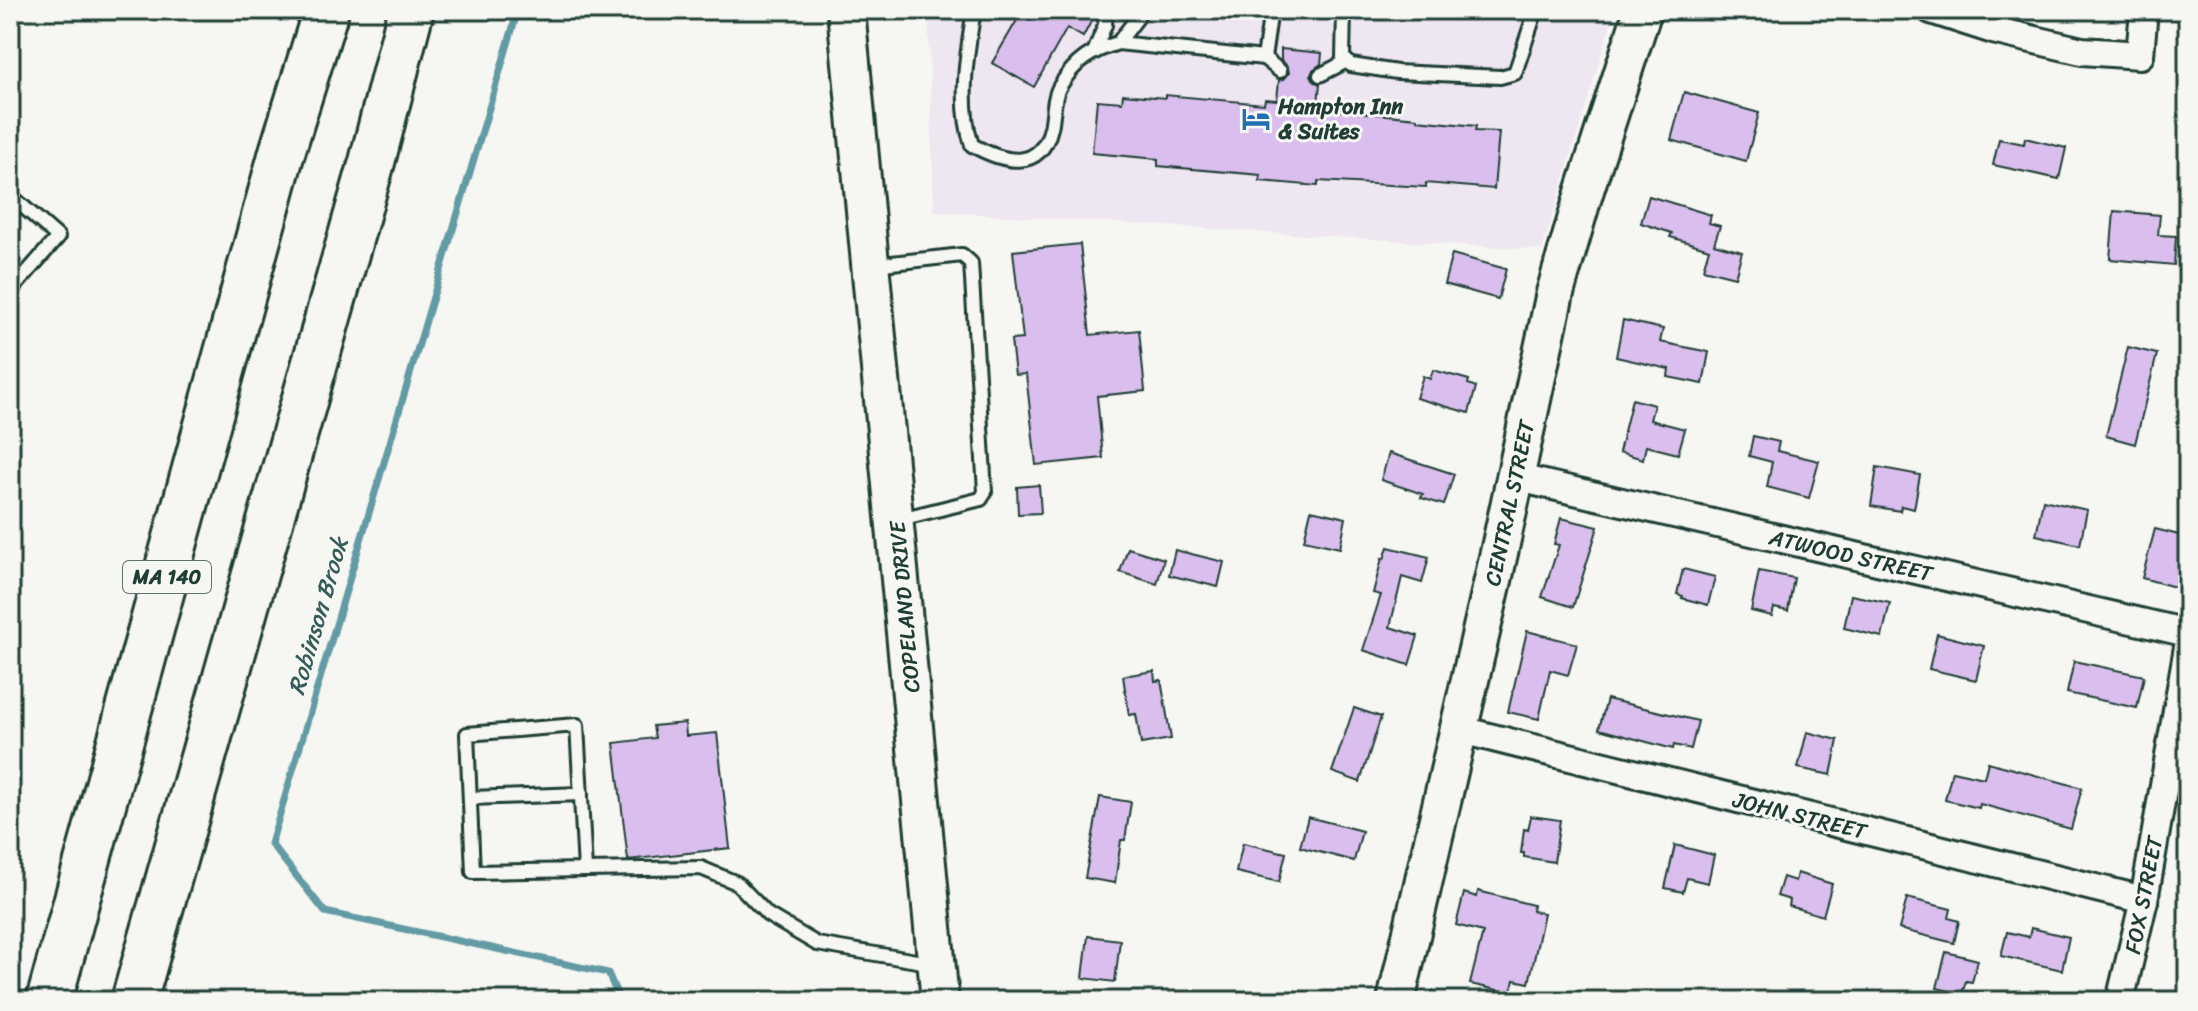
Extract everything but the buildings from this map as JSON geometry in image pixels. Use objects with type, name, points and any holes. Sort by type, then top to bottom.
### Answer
[{"type":"highway","points":[[134,1001],[372,162],[411,10]]},
{"type":"highway","name":"MA 140","points":[[49,1001],[282,152],[321,21]]},
{"type":"main road","name":"CENTRAL STREET","points":[[1396,1001],[1494,576],[1555,293],[1643,10]]},
{"type":"main road","name":"COPELAND DRIVE","points":[[844,14],[896,520],[940,1001]]},
{"type":"street","points":[[1931,10],[1993,30],[2082,51],[2140,55],[2144,10]]},
{"type":"street","name":"ATWOOD STREET","points":[[1514,477],[2188,633]]},
{"type":"street","name":"FOX STREET","points":[[2120,1001],[2144,900],[2188,647]]},
{"type":"street","name":"JOHN STREET","points":[[1457,729],[2144,900]]},
{"type":"lane","points":[[974,10],[966,61],[967,131],[972,145],[992,156],[1020,160],[1031,158],[1043,150],[1051,129],[1058,89],[1080,58],[1118,43],[1264,58],[1280,71]]},
{"type":"lane","points":[[1095,50],[1105,25],[1106,10]]},
{"type":"lane","points":[[1118,43],[1140,10]]},
{"type":"lane","points":[[1264,58],[1271,10]]},
{"type":"lane","points":[[1344,10],[1343,58],[1351,65],[1397,72],[1500,77],[1515,73],[1536,10]]},
{"type":"lane","points":[[1320,75],[1347,61]]},
{"type":"lane","points":[[10,195],[58,237],[10,292]]},
{"type":"lane","points":[[871,266],[962,255],[971,263],[985,492],[981,499],[896,520]]},
{"type":"lane","points":[[585,870],[577,725],[467,734],[473,872],[701,868],[737,883],[768,915],[817,944],[937,964]]},
{"type":"lane","points":[[470,798],[581,794]]},
{"type":"shaded area","points":[[928,10],[1615,10],[1542,250],[934,211]]},
{"type":"waterway","name":"Robinson Brook","points":[[518,10],[271,844],[325,912],[608,973],[620,1001]]},
{"type":"place","name":"Hampton Inn & Suites","points":[[1256,119]]}]
